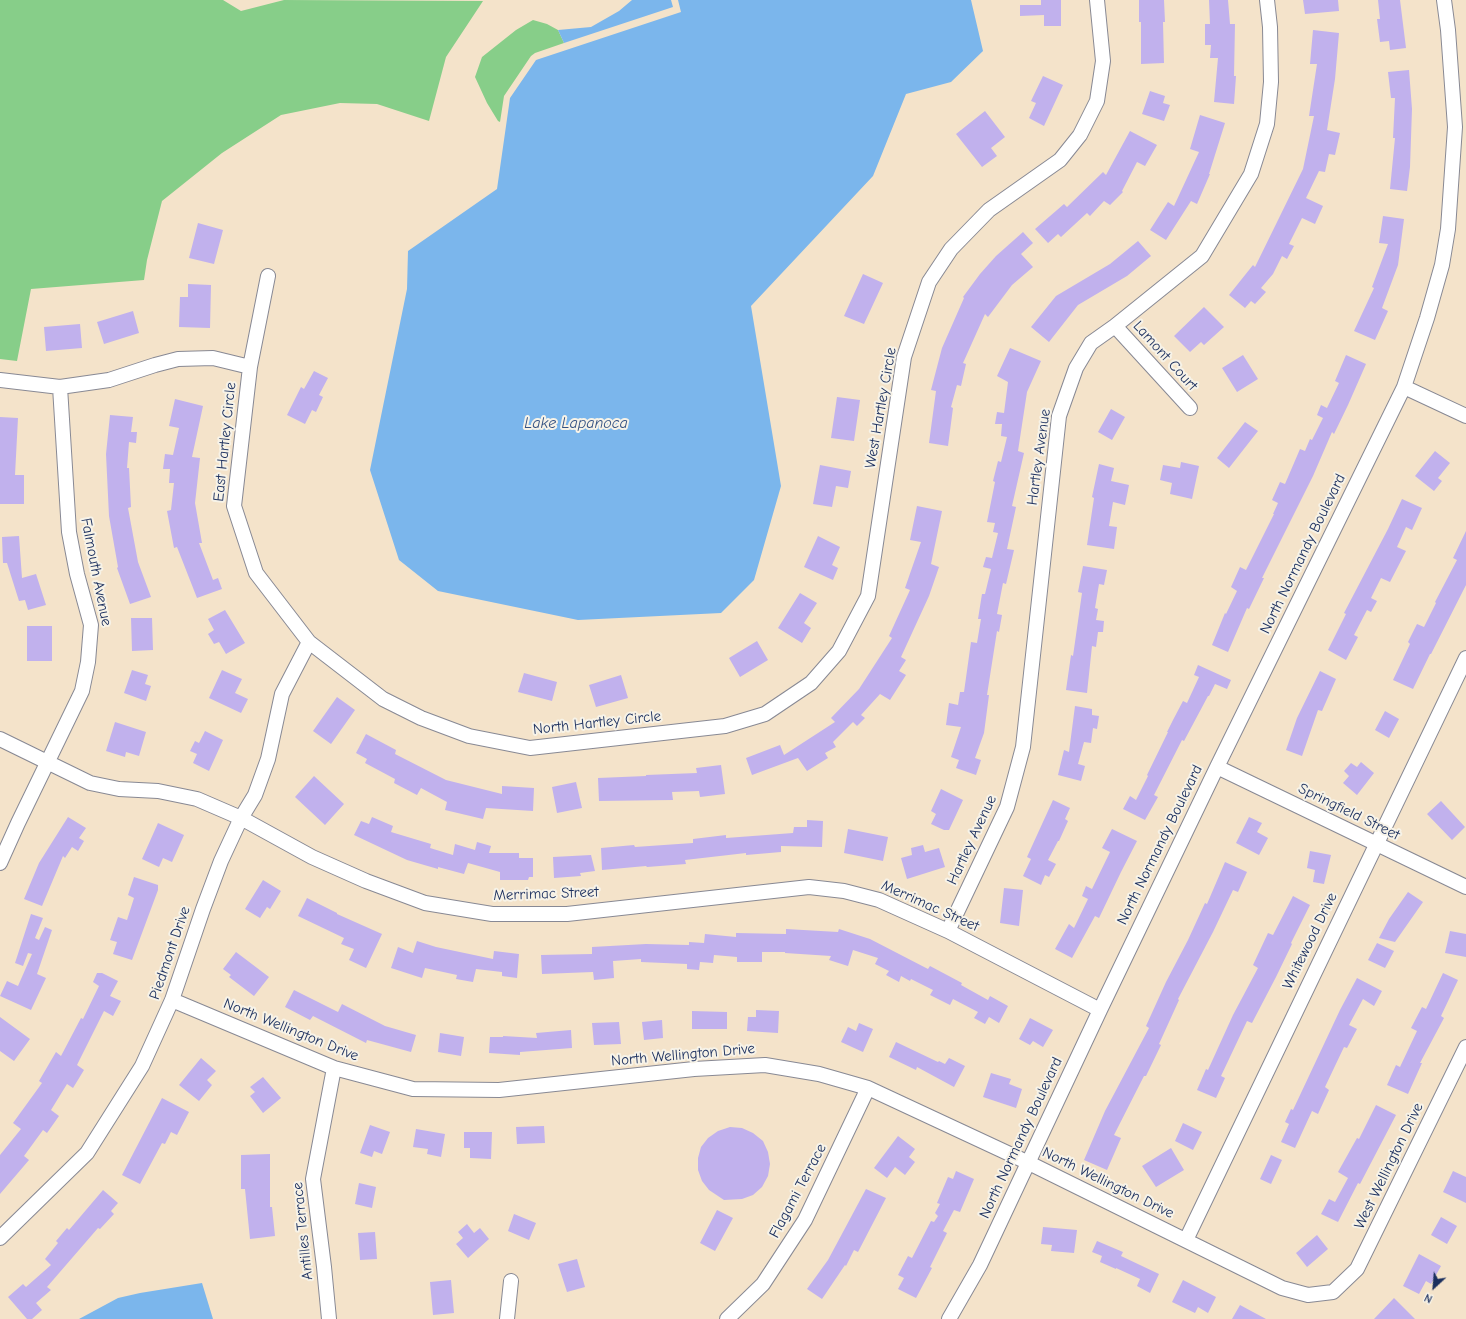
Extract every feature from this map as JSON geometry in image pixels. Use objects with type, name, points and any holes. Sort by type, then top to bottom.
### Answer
[{"type":"street","name":"West Hartley Circle","points":[[725,726],[765,714],[811,683],[839,651],[868,596],[904,356],[928,282],[951,249],[989,210],[1060,160],[1080,135],[1097,101],[1103,61],[1097,0]]},
{"type":"street","name":"Hartley Avenue","points":[[948,931],[1007,807],[1023,747],[1060,416],[1076,368],[1091,343],[1115,326],[1202,256],[1251,174],[1267,124],[1271,82],[1270,27],[1267,0]]},
{"type":"street","name":"North Normandy Boulevard","points":[[949,1319],[980,1265],[1100,1010],[1217,767],[1404,387],[1427,318],[1442,265],[1448,228],[1455,127],[1448,30],[1444,0]]},
{"type":"street","name":"East Hartley Circle","points":[[268,276],[250,368],[234,506],[256,573],[308,642]]},
{"type":"street","name":"Lamont Court","points":[[1115,326],[1190,408]]},
{"type":"street","points":[[0,380],[60,387],[109,380],[178,359],[213,358],[250,368]]},
{"type":"street","name":"Falmouth Avenue","points":[[0,863],[6,847],[82,691],[88,662],[91,625],[69,532],[60,387]]},
{"type":"street","points":[[1404,387],[1466,416]]},
{"type":"street","name":"North Hartley Circle","points":[[308,642],[383,699],[421,718],[476,738],[530,748],[725,726]]},
{"type":"street","name":"Piedmont Drive","points":[[0,1238],[88,1152],[142,1066],[172,1000],[221,861],[241,818],[255,794],[268,759],[282,694],[308,642]]},
{"type":"street","name":"Whitewood Drive","points":[[1186,1240],[1466,658]]},
{"type":"street","name":"Merrimac Street","points":[[0,739],[90,783],[119,790],[158,791],[197,799],[241,818],[312,857],[366,881],[425,903],[492,914],[567,914],[809,887],[844,891],[879,900],[948,931],[1100,1010]]},
{"type":"street","name":"Springfield Street","points":[[1217,767],[1466,887]]},
{"type":"street","name":"North Wellington Drive","points":[[172,1000],[334,1068],[414,1089],[499,1090],[694,1069],[765,1065],[819,1074],[868,1088],[1029,1163],[1282,1288],[1308,1295],[1333,1292]]},
{"type":"street","name":"West Wellington Drive","points":[[1333,1292],[1357,1269],[1466,1047]]},
{"type":"street","name":"Antilles Terrace","points":[[329,1319],[313,1179],[334,1068]]},
{"type":"street","name":"Flagami Terrace","points":[[727,1319],[763,1284],[805,1220],[868,1088]]},
{"type":"street","points":[[507,1319],[511,1281]]},
{"type":"green space","points":[[0,0],[223,0],[241,11],[284,0],[483,1],[446,57],[429,121],[377,104],[340,103],[281,115],[222,153],[162,201],[147,260],[144,280],[31,289],[17,361],[0,359]]},
{"type":"green space","points":[[533,20],[547,24],[558,30],[564,43],[535,53],[531,56],[504,96],[500,122],[487,103],[475,77],[482,57],[516,30]]},
{"type":"water","points":[[632,0],[671,0],[673,7],[564,43],[558,30],[591,27],[619,11]]},
{"type":"water","name":"Lake Lapanoca","points":[[678,0],[971,0],[983,51],[951,82],[906,94],[873,176],[751,306],[781,486],[754,580],[721,613],[578,620],[438,591],[399,560],[370,470],[407,289],[408,251],[497,189],[510,98],[536,60],[681,12]]},
{"type":"water","points":[[202,1283],[213,1319],[79,1319],[118,1298]]},
{"type":"building","points":[[1041,0],[1061,0],[1061,26],[1044,26],[1044,15],[1020,16],[1020,5],[1041,5]]},
{"type":"building","points":[[1139,0],[1164,0],[1164,63],[1141,64],[1141,22],[1139,22]]},
{"type":"building","points":[[1209,0],[1228,0],[1230,24],[1235,24],[1234,76],[1236,76],[1234,104],[1214,102],[1218,58],[1210,58],[1211,45],[1205,45],[1205,24],[1210,24]]},
{"type":"building","points":[[1303,0],[1338,0],[1339,11],[1305,14]]},
{"type":"building","points":[[1378,0],[1400,0],[1406,48],[1390,50],[1389,41],[1380,42],[1377,19],[1380,19]]},
{"type":"building","points":[[1313,30],[1339,33],[1335,79],[1327,130],[1340,133],[1335,155],[1329,154],[1325,172],[1319,171],[1306,198],[1323,206],[1315,224],[1302,218],[1289,244],[1294,246],[1287,259],[1282,256],[1273,274],[1261,288],[1266,292],[1255,304],[1251,301],[1245,308],[1229,295],[1253,265],[1255,267],[1303,169],[1314,116],[1309,116],[1317,64],[1310,64]]},
{"type":"building","points":[[1409,70],[1412,109],[1410,167],[1407,191],[1390,189],[1395,138],[1393,138],[1395,98],[1391,98],[1388,72]]},
{"type":"building","points":[[1043,76],[1063,85],[1044,126],[1029,118],[1036,103],[1031,101]]},
{"type":"building","points":[[1150,91],[1165,96],[1163,103],[1170,105],[1164,121],[1142,114]]},
{"type":"building","points":[[985,111],[1005,137],[991,148],[997,156],[982,167],[956,134]]},
{"type":"building","points":[[1200,115],[1225,123],[1210,174],[1197,204],[1191,201],[1166,240],[1150,230],[1168,202],[1174,206],[1199,152],[1190,149]]},
{"type":"building","points":[[1130,131],[1157,145],[1145,166],[1137,162],[1122,191],[1123,192],[1110,205],[1104,201],[1090,216],[1087,213],[1061,237],[1058,234],[1048,243],[1035,229],[1064,204],[1067,207],[1103,172],[1106,175]]},
{"type":"building","points":[[1383,216],[1404,219],[1398,265],[1382,308],[1388,311],[1375,340],[1354,331],[1374,288],[1372,287],[1388,244],[1379,243]]},
{"type":"building","points":[[198,223],[223,230],[214,264],[189,258]]},
{"type":"building","points":[[1023,232],[1033,243],[1021,254],[1033,267],[1012,285],[988,317],[985,314],[963,363],[966,364],[961,386],[957,385],[951,407],[953,408],[948,446],[929,443],[936,391],[931,390],[942,348],[964,298],[963,297],[996,256]]},
{"type":"building","points":[[1138,241],[1151,256],[1127,276],[1078,305],[1049,342],[1031,327],[1056,296],[1110,264]]},
{"type":"building","points":[[863,274],[883,283],[864,324],[844,316]]},
{"type":"building","points":[[188,284],[211,285],[210,328],[179,327],[180,297],[188,297]]},
{"type":"building","points":[[1204,307],[1224,327],[1204,345],[1201,342],[1190,352],[1174,336]]},
{"type":"building","points":[[133,311],[139,333],[104,344],[97,322]]},
{"type":"building","points":[[80,324],[82,348],[46,351],[44,327]]},
{"type":"building","points":[[1010,348],[1041,361],[1027,392],[1018,451],[1024,453],[1012,506],[1016,507],[1007,549],[1014,550],[1006,584],[1003,583],[997,614],[1002,615],[999,632],[997,631],[987,695],[989,695],[984,733],[975,758],[981,760],[976,775],[956,768],[959,760],[951,757],[961,727],[946,725],[949,703],[958,705],[960,692],[964,692],[971,642],[977,643],[981,619],[978,619],[982,594],[985,594],[991,569],[983,567],[986,557],[992,558],[998,533],[993,532],[995,523],[987,522],[995,482],[993,481],[998,461],[1001,462],[1007,437],[1001,436],[1002,424],[995,424],[997,412],[1004,413],[1008,382],[997,376]]},
{"type":"building","points":[[1243,355],[1258,379],[1237,392],[1222,368]]},
{"type":"building","points":[[1346,355],[1366,364],[1334,434],[1332,432],[1313,476],[1262,578],[1264,578],[1249,609],[1247,608],[1228,652],[1212,645],[1225,613],[1226,614],[1237,591],[1231,587],[1240,567],[1246,570],[1274,514],[1278,503],[1272,500],[1280,482],[1285,484],[1300,449],[1305,451],[1310,439],[1312,440],[1323,418],[1317,415],[1321,405],[1327,408],[1339,383],[1335,381]]},
{"type":"building","points":[[314,371],[328,378],[319,395],[323,397],[316,412],[312,410],[305,424],[287,415],[301,387],[304,389]]},
{"type":"building","points":[[837,397],[860,400],[854,441],[831,438]]},
{"type":"building","points":[[175,399],[203,406],[192,457],[200,458],[195,503],[202,543],[199,543],[213,580],[218,578],[222,589],[197,598],[177,547],[174,548],[167,511],[171,510],[174,483],[169,483],[170,469],[163,469],[165,454],[173,455],[179,428],[169,426]]},
{"type":"building","points":[[1111,409],[1125,417],[1112,440],[1098,432]]},
{"type":"building","points":[[110,415],[133,417],[131,432],[137,432],[136,443],[129,442],[127,468],[129,468],[131,507],[128,508],[138,562],[151,597],[130,604],[117,568],[109,516],[106,454]]},
{"type":"building","points":[[0,417],[18,418],[15,475],[24,475],[24,504],[0,504]]},
{"type":"building","points":[[1245,422],[1258,431],[1229,468],[1217,458]]},
{"type":"building","points":[[1435,451],[1450,463],[1438,478],[1442,481],[1434,491],[1415,476]]},
{"type":"building","points":[[1181,462],[1199,466],[1192,499],[1170,494],[1172,483],[1160,480],[1163,465],[1180,468]]},
{"type":"building","points":[[1099,464],[1114,468],[1111,481],[1129,485],[1125,505],[1113,502],[1109,526],[1117,527],[1114,549],[1087,545],[1094,498],[1092,497]]},
{"type":"building","points":[[820,465],[851,471],[848,488],[836,486],[832,507],[813,504]]},
{"type":"building","points":[[1402,499],[1422,508],[1412,530],[1406,527],[1397,547],[1406,551],[1390,582],[1381,578],[1371,598],[1377,601],[1371,612],[1367,610],[1354,635],[1358,637],[1346,660],[1328,650],[1346,614],[1344,613]]},
{"type":"building","points":[[917,506],[942,511],[931,564],[939,567],[929,596],[901,657],[906,660],[899,671],[906,675],[890,700],[880,694],[861,715],[865,718],[857,726],[853,722],[833,742],[836,747],[825,753],[828,758],[807,771],[798,758],[752,775],[746,758],[780,745],[784,755],[835,722],[831,718],[859,689],[892,638],[889,636],[910,590],[905,588],[921,542],[910,540]]},
{"type":"building","points":[[1466,531],[1466,585],[1413,689],[1393,680],[1410,644],[1408,642],[1417,624],[1424,627],[1436,603],[1435,602],[1457,560],[1453,558]]},
{"type":"building","points":[[19,536],[22,578],[36,574],[46,605],[28,610],[25,600],[19,601],[7,563],[3,563],[2,537]]},
{"type":"building","points":[[818,536],[840,547],[832,565],[838,568],[833,580],[804,567]]},
{"type":"building","points":[[1083,566],[1107,570],[1104,585],[1099,584],[1095,608],[1098,609],[1096,620],[1104,621],[1103,632],[1098,632],[1096,647],[1092,646],[1087,693],[1066,690],[1071,655],[1073,656],[1082,593],[1078,592]]},
{"type":"building","points":[[800,593],[817,603],[804,623],[811,628],[802,643],[778,628]]},
{"type":"building","points":[[225,610],[245,643],[226,654],[219,642],[214,644],[208,634],[214,630],[208,619]]},
{"type":"building","points":[[131,618],[152,618],[153,650],[132,651]]},
{"type":"building","points":[[27,626],[52,626],[52,661],[27,661]]},
{"type":"building","points":[[757,641],[768,660],[740,677],[729,658]]},
{"type":"building","points":[[1198,665],[1231,680],[1227,689],[1215,684],[1184,741],[1182,740],[1154,795],[1158,797],[1145,820],[1123,809],[1130,796],[1136,800],[1173,720],[1183,701],[1187,703],[1199,677],[1194,675]]},
{"type":"building","points":[[132,670],[148,675],[145,684],[151,686],[146,701],[124,693]]},
{"type":"building","points":[[222,670],[242,679],[235,693],[248,699],[241,713],[209,698]]},
{"type":"building","points":[[1320,671],[1336,679],[1322,711],[1318,710],[1302,756],[1286,750],[1297,718]]},
{"type":"building","points":[[524,673],[557,682],[552,701],[518,692]]},
{"type":"building","points":[[621,675],[628,698],[596,707],[589,685]]},
{"type":"building","points":[[337,697],[355,710],[331,744],[313,731]]},
{"type":"building","points":[[1075,706],[1092,709],[1092,715],[1099,716],[1097,729],[1093,728],[1091,743],[1084,742],[1078,764],[1085,766],[1081,781],[1058,775],[1064,750],[1069,752]]},
{"type":"building","points":[[1385,711],[1399,719],[1389,738],[1375,730]]},
{"type":"building","points":[[115,722],[146,732],[139,756],[126,752],[125,757],[106,751]]},
{"type":"building","points":[[205,731],[223,740],[209,771],[193,763],[197,754],[190,751],[195,741],[199,743]]},
{"type":"building","points":[[366,734],[396,750],[395,754],[446,780],[502,794],[502,786],[534,788],[533,811],[486,808],[483,819],[445,810],[447,802],[421,788],[417,795],[394,783],[395,779],[365,763],[367,759],[356,753]]},
{"type":"building","points":[[1361,762],[1374,773],[1357,795],[1343,783],[1349,776],[1344,771],[1351,763],[1357,767]]},
{"type":"building","points":[[721,765],[725,794],[700,797],[699,791],[672,792],[673,800],[599,801],[598,778],[697,773],[696,768]]},
{"type":"building","points":[[314,776],[344,804],[325,825],[295,797]]},
{"type":"building","points":[[576,782],[582,808],[557,813],[552,787]]},
{"type":"building","points":[[941,789],[963,800],[949,830],[944,830],[931,824],[936,814],[931,811]]},
{"type":"building","points":[[1053,800],[1070,808],[1065,819],[1068,821],[1048,860],[1056,864],[1049,877],[1045,875],[1041,885],[1023,876],[1031,859],[1027,857]]},
{"type":"building","points":[[1441,801],[1465,827],[1452,840],[1427,814]]},
{"type":"building","points":[[68,817],[86,828],[79,838],[84,841],[78,851],[72,847],[65,858],[63,856],[42,906],[24,899],[39,863]]},
{"type":"building","points":[[372,817],[393,826],[391,832],[431,844],[430,848],[453,855],[455,844],[475,850],[477,842],[491,846],[489,853],[519,853],[519,858],[533,858],[533,877],[529,877],[528,880],[500,880],[500,872],[468,863],[464,874],[438,867],[438,869],[407,860],[354,835],[361,821],[369,824]]},
{"type":"building","points":[[1249,817],[1262,823],[1257,832],[1268,838],[1259,855],[1236,843]]},
{"type":"building","points":[[807,820],[823,821],[822,847],[781,846],[781,852],[746,855],[746,853],[685,860],[686,864],[602,870],[601,848],[634,845],[635,847],[693,843],[693,839],[726,835],[726,838],[793,833],[794,827],[807,827]]},
{"type":"building","points":[[158,823],[184,835],[172,862],[163,858],[159,867],[142,859]]},
{"type":"building","points":[[848,829],[888,837],[883,861],[844,853]]},
{"type":"building","points":[[1112,829],[1137,841],[1099,918],[1095,916],[1072,958],[1055,949],[1069,924],[1074,928],[1088,899],[1082,896],[1086,886],[1092,889],[1110,852],[1102,848]]},
{"type":"building","points":[[923,845],[925,852],[939,848],[945,867],[907,879],[901,858],[912,855],[911,848]]},
{"type":"building","points":[[1310,851],[1331,855],[1324,884],[1313,882],[1315,870],[1307,868]]},
{"type":"building","points":[[591,855],[595,871],[580,873],[581,876],[554,878],[553,857]]},
{"type":"building","points":[[1225,862],[1247,872],[1238,892],[1233,890],[1178,999],[1179,1000],[1159,1044],[1161,1045],[1146,1076],[1144,1076],[1114,1135],[1121,1138],[1107,1170],[1084,1160],[1105,1111],[1149,1028],[1146,1026],[1166,982],[1205,903],[1207,904]]},
{"type":"building","points":[[134,877],[158,885],[158,890],[132,960],[113,954],[117,942],[110,940],[118,917],[127,920],[134,898],[128,895]]},
{"type":"building","points":[[263,880],[281,891],[270,909],[267,907],[260,918],[245,909]]},
{"type":"building","points":[[1004,888],[1023,890],[1019,926],[1000,923]]},
{"type":"building","points":[[1408,892],[1423,902],[1395,942],[1379,938],[1389,919]]},
{"type":"building","points":[[1293,896],[1310,905],[1276,977],[1252,1023],[1247,1021],[1221,1076],[1225,1078],[1216,1098],[1197,1090],[1206,1069],[1208,1070],[1233,1015],[1258,968],[1253,965],[1268,933],[1273,935]]},
{"type":"building","points":[[307,898],[337,914],[382,934],[366,968],[349,960],[354,949],[341,944],[344,938],[298,916]]},
{"type":"building","points":[[31,914],[43,918],[35,938],[39,940],[45,927],[52,930],[37,974],[46,978],[31,1010],[0,996],[7,981],[18,986],[32,954],[28,953],[23,966],[15,963]]},
{"type":"building","points":[[786,929],[838,932],[839,929],[870,939],[928,969],[930,966],[962,983],[961,985],[988,1000],[990,996],[1008,1006],[999,1023],[989,1017],[985,1024],[974,1018],[978,1012],[953,999],[950,1005],[930,995],[933,990],[911,979],[910,981],[901,976],[899,982],[886,975],[889,971],[875,964],[878,958],[853,950],[848,966],[829,960],[831,956],[785,952],[762,952],[762,962],[737,962],[737,957],[714,955],[713,963],[700,962],[699,970],[687,969],[687,964],[641,962],[641,959],[613,961],[614,978],[594,980],[593,972],[542,974],[541,955],[592,954],[592,947],[646,944],[689,945],[689,942],[704,943],[705,934],[736,937],[736,933],[786,934]]},
{"type":"building","points":[[1450,931],[1466,934],[1466,957],[1445,953]]},
{"type":"building","points":[[417,941],[436,947],[493,959],[494,951],[519,954],[517,978],[502,976],[502,972],[476,969],[473,982],[456,979],[457,975],[425,968],[422,978],[391,968],[398,947],[413,953]]},
{"type":"building","points":[[1377,943],[1394,951],[1385,968],[1368,960]]},
{"type":"building","points":[[236,952],[269,977],[254,996],[229,977],[231,975],[223,969]]},
{"type":"building","points":[[97,973],[102,973],[118,981],[110,996],[121,1001],[113,1016],[104,1011],[77,1065],[84,1070],[73,1088],[67,1084],[51,1110],[59,1116],[47,1133],[43,1130],[24,1156],[29,1160],[0,1194],[0,1155],[21,1129],[13,1123],[42,1083],[39,1081],[56,1052],[61,1056],[81,1018],[83,1019],[99,986],[93,982]]},
{"type":"building","points":[[1443,973],[1458,980],[1441,1016],[1444,1018],[1420,1063],[1422,1063],[1408,1094],[1387,1085],[1396,1065],[1400,1067],[1417,1031],[1411,1028],[1422,1007],[1426,1009]]},
{"type":"building","points":[[1357,978],[1382,991],[1374,1006],[1363,999],[1349,1025],[1357,1029],[1347,1048],[1344,1047],[1325,1087],[1329,1090],[1318,1114],[1312,1111],[1295,1148],[1281,1142],[1289,1124],[1285,1122],[1291,1109],[1293,1110],[1340,1010]]},
{"type":"building","points":[[294,990],[338,1012],[342,1004],[385,1026],[416,1035],[411,1052],[367,1040],[366,1043],[313,1016],[310,1020],[285,1007]]},
{"type":"building","points":[[756,1010],[779,1011],[778,1033],[747,1031],[748,1017],[756,1017]]},
{"type":"building","points":[[692,1011],[727,1012],[727,1029],[692,1029]]},
{"type":"building","points":[[0,1017],[30,1039],[14,1061],[0,1051]]},
{"type":"building","points":[[1030,1018],[1053,1030],[1043,1047],[1033,1041],[1030,1045],[1019,1039]]},
{"type":"building","points":[[662,1020],[663,1038],[644,1040],[642,1022]]},
{"type":"building","points":[[619,1022],[621,1044],[594,1045],[592,1023]]},
{"type":"building","points":[[859,1023],[873,1029],[863,1052],[841,1042],[848,1027],[856,1031]]},
{"type":"building","points":[[571,1030],[572,1048],[520,1052],[520,1055],[489,1053],[490,1037],[503,1036],[537,1038],[536,1033]]},
{"type":"building","points":[[440,1033],[464,1037],[461,1056],[438,1052]]},
{"type":"building","points":[[896,1042],[938,1062],[939,1061],[945,1064],[949,1058],[965,1066],[954,1087],[917,1067],[916,1070],[889,1057]]},
{"type":"building","points":[[201,1058],[216,1071],[207,1080],[212,1085],[199,1101],[179,1085]]},
{"type":"building","points":[[991,1073],[1011,1079],[1009,1084],[1022,1089],[1016,1108],[983,1097]]},
{"type":"building","points":[[263,1077],[281,1098],[263,1113],[250,1096],[255,1092],[250,1087]]},
{"type":"building","points":[[162,1098],[189,1112],[177,1135],[171,1132],[165,1144],[162,1143],[140,1184],[122,1175]]},
{"type":"building","points":[[1376,1105],[1396,1115],[1360,1184],[1358,1183],[1338,1222],[1321,1214],[1329,1199],[1335,1202],[1348,1178],[1338,1172],[1357,1138],[1359,1139]]},
{"type":"building","points":[[1183,1123],[1202,1132],[1193,1150],[1175,1141]]},
{"type":"building","points":[[370,1125],[390,1132],[382,1154],[374,1151],[372,1157],[360,1153]]},
{"type":"building","points":[[544,1126],[545,1143],[517,1144],[516,1127]]},
{"type":"building","points":[[730,1127],[742,1128],[753,1133],[763,1141],[768,1152],[770,1164],[768,1176],[762,1187],[753,1195],[742,1199],[724,1200],[709,1190],[702,1181],[698,1170],[698,1158],[701,1147],[708,1138],[718,1131]]},
{"type":"building","points":[[416,1129],[445,1134],[441,1157],[427,1154],[428,1149],[413,1147]]},
{"type":"building","points":[[464,1132],[492,1132],[491,1159],[470,1158],[470,1148],[464,1148]]},
{"type":"building","points":[[898,1136],[915,1149],[909,1157],[915,1162],[905,1175],[895,1167],[887,1178],[874,1168]]},
{"type":"building","points":[[1171,1148],[1184,1170],[1156,1187],[1142,1166]]},
{"type":"building","points":[[270,1154],[270,1207],[272,1207],[275,1236],[250,1239],[245,1189],[241,1189],[241,1155]]},
{"type":"building","points":[[1271,1155],[1282,1160],[1271,1184],[1260,1179]]},
{"type":"building","points":[[956,1171],[974,1179],[960,1212],[954,1210],[943,1231],[947,1233],[930,1267],[932,1268],[916,1298],[898,1289],[904,1278],[898,1275],[908,1256],[912,1258],[931,1221],[934,1222],[938,1216],[935,1213],[940,1204],[937,1203],[948,1177],[953,1179]]},
{"type":"building","points":[[1453,1171],[1466,1177],[1466,1203],[1443,1192]]},
{"type":"building","points":[[359,1183],[376,1187],[372,1208],[355,1204]]},
{"type":"building","points":[[866,1189],[886,1198],[858,1252],[854,1250],[846,1266],[845,1265],[822,1299],[807,1289],[828,1260]]},
{"type":"building","points":[[103,1190],[118,1203],[111,1211],[114,1214],[100,1229],[98,1228],[47,1287],[51,1290],[36,1303],[42,1310],[32,1319],[27,1319],[8,1297],[23,1284],[26,1287],[51,1265],[45,1259],[58,1243],[56,1241],[67,1228],[69,1230]]},
{"type":"building","points":[[717,1210],[733,1218],[715,1251],[700,1243]]},
{"type":"building","points":[[514,1214],[536,1223],[529,1240],[508,1231]]},
{"type":"building","points":[[1441,1217],[1457,1226],[1447,1244],[1431,1235]]},
{"type":"building","points":[[467,1224],[474,1233],[480,1228],[489,1239],[468,1258],[456,1244],[463,1238],[458,1232]]},
{"type":"building","points":[[1043,1227],[1077,1230],[1074,1253],[1051,1251],[1052,1245],[1041,1244]]},
{"type":"building","points":[[375,1232],[377,1259],[360,1260],[358,1233]]},
{"type":"building","points":[[1317,1235],[1328,1249],[1307,1267],[1296,1253]]},
{"type":"building","points":[[1097,1241],[1123,1252],[1121,1256],[1159,1274],[1150,1293],[1137,1286],[1140,1279],[1100,1262],[1102,1256],[1092,1252]]},
{"type":"building","points":[[1419,1254],[1441,1266],[1431,1284],[1426,1281],[1419,1294],[1403,1286]]},
{"type":"building","points":[[577,1259],[585,1287],[567,1292],[558,1264]]},
{"type":"building","points":[[451,1280],[454,1313],[433,1315],[430,1282]]},
{"type":"building","points":[[1183,1280],[1216,1297],[1208,1313],[1198,1307],[1195,1313],[1172,1302]]},
{"type":"building","points":[[1394,1298],[1415,1319],[1374,1319]]},
{"type":"building","points":[[1240,1305],[1266,1319],[1232,1319]]}]
